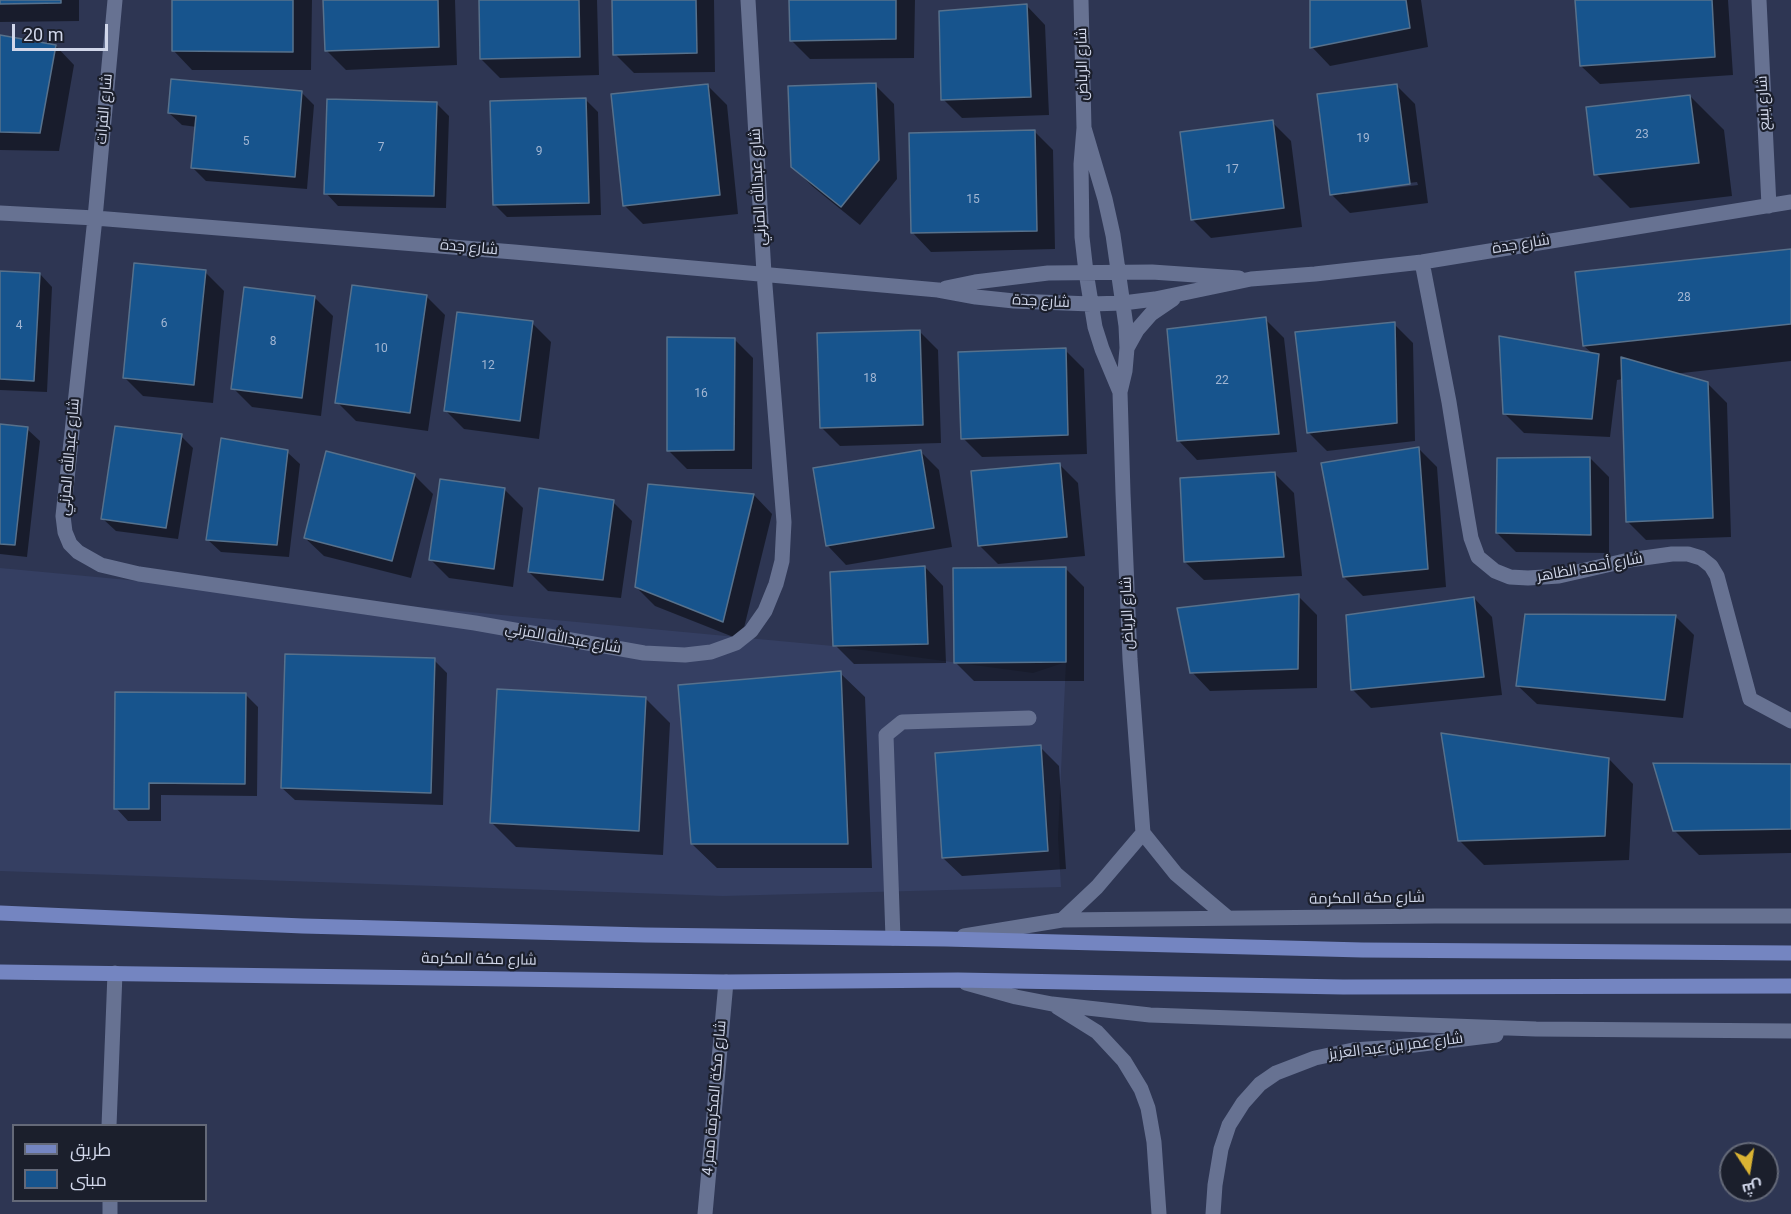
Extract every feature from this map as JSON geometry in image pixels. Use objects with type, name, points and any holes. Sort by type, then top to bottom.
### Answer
[{"type":"main road","name":"شارع مكة المكرمة","points":[[0,913],[477,931],[946,939],[1362,951],[1791,953]]},
{"type":"main road","name":"شارع مكة المكرمة","points":[[0,972],[726,982],[958,980],[1343,987],[1791,986]]},
{"type":"street","name":"شارع الفرات","points":[[95,218],[115,0]]},
{"type":"street","name":"شارع عبدالله المزني","points":[[95,218],[63,516],[65,532],[70,544],[78,552],[101,565],[139,574],[476,623],[644,653],[685,655],[711,652],[736,644],[751,631],[765,611],[776,584],[782,561],[784,522],[764,273],[748,0]]},
{"type":"street","name":"شارع الرياض","points":[[1081,0],[1084,128],[1081,164],[1082,237],[1090,304],[1102,349],[1120,392]]},
{"type":"street","name":"شارع ينبع","points":[[1759,0],[1769,206]]},
{"type":"street","name":"شارع الرياض","points":[[1084,128],[1105,199],[1123,303],[1127,348],[1120,392],[1130,658],[1143,833]]},
{"type":"street","name":"شارع جدة","points":[[0,213],[95,218],[764,273],[938,290],[1014,301],[1090,304],[1123,303],[1187,293],[1251,279],[1422,262],[1791,202]]},
{"type":"street","name":"شارع أحمد الظاهر","points":[[1422,262],[1449,402],[1471,538],[1478,557],[1495,571],[1510,577],[1528,578],[1558,576],[1672,554],[1701,558],[1711,566],[1717,576],[1750,699],[1791,722]]},
{"type":"street","name":"شارع جدة","points":[[938,290],[975,282],[1048,273],[1118,271],[1184,273],[1251,279]]},
{"type":"street","points":[[1127,348],[1137,330],[1151,314],[1187,293]]},
{"type":"street","points":[[893,938],[886,735],[902,722],[1029,718]]},
{"type":"street","points":[[1062,920],[1097,887],[1143,833],[1176,874],[1228,918]]},
{"type":"street","name":"شارع مكة المكرمة","points":[[946,939],[1062,920],[1547,915],[1791,916]]},
{"type":"street","points":[[109,1124],[115,973]]},
{"type":"street","name":"شارع مكة المكرمة","points":[[958,980],[1016,997],[1052,1004],[1150,1015],[1536,1029],[1791,1031]]},
{"type":"street","name":"شارع مكة المكرمة ممر 4","points":[[705,1214],[726,982]]},
{"type":"street","points":[[1052,1004],[1097,1032],[1124,1061],[1141,1089],[1148,1108],[1154,1142],[1159,1214]]},
{"type":"street","name":"شارع عمر بن عبد العزيز","points":[[1213,1214],[1221,1149],[1229,1125],[1243,1103],[1260,1084],[1276,1072],[1316,1058],[1353,1050],[1450,1042],[1536,1029]]},
{"type":"shaded area","points":[[0,568],[833,646],[1033,673],[1066,662],[1058,837],[1061,887],[723,896],[0,871]]},
{"type":"building","points":[[0,0],[61,0],[61,3],[0,4]]},
{"type":"building","points":[[172,0],[293,0],[293,52],[172,51]]},
{"type":"building","points":[[323,0],[438,0],[439,47],[325,51]]},
{"type":"building","points":[[479,0],[579,0],[580,57],[480,59]]},
{"type":"building","points":[[612,0],[696,0],[697,53],[613,55]]},
{"type":"building","points":[[789,0],[896,0],[896,39],[790,41]]},
{"type":"building","points":[[1310,0],[1406,0],[1410,28],[1310,48]]},
{"type":"building","points":[[1575,0],[1712,0],[1715,57],[1580,66]]},
{"type":"building","points":[[1027,4],[1031,97],[941,100],[939,11]]},
{"type":"building","points":[[0,35],[56,45],[40,133],[0,132]]},
{"type":"building","points":[[171,79],[302,91],[295,177],[191,168],[196,116],[168,113]]},
{"type":"building","points":[[876,83],[879,160],[841,207],[791,167],[788,86]]},
{"type":"building","points":[[708,84],[720,195],[623,206],[611,94]]},
{"type":"building","points":[[1397,84],[1410,184],[1330,195],[1317,94]]},
{"type":"building","points":[[1690,95],[1699,163],[1594,175],[1586,107]]},
{"type":"building","points":[[586,98],[589,203],[493,205],[490,101]]},
{"type":"building","points":[[327,99],[437,102],[434,196],[324,194]]},
{"type":"building","points":[[1273,120],[1284,208],[1191,220],[1180,132]]},
{"type":"building","points":[[1035,130],[1037,231],[911,233],[909,133]]},
{"type":"building","points":[[1791,249],[1791,324],[1583,346],[1575,272]]},
{"type":"building","points":[[134,263],[206,270],[194,385],[123,378]]},
{"type":"building","points":[[0,271],[40,273],[34,381],[0,379]]},
{"type":"building","points":[[352,285],[427,295],[410,413],[335,403]]},
{"type":"building","points":[[244,287],[315,296],[302,398],[231,389]]},
{"type":"building","points":[[457,312],[533,321],[520,421],[444,411]]},
{"type":"building","points":[[1266,317],[1279,434],[1177,441],[1167,329]]},
{"type":"building","points":[[1395,322],[1397,423],[1307,433],[1295,332]]},
{"type":"building","points":[[920,330],[923,425],[820,428],[817,333]]},
{"type":"building","points":[[1499,336],[1599,354],[1592,419],[1503,414]]},
{"type":"building","points":[[667,337],[735,338],[734,450],[667,451]]},
{"type":"building","points":[[1066,348],[1068,435],[961,439],[958,352]]},
{"type":"building","points":[[1621,357],[1708,382],[1713,518],[1626,522]]},
{"type":"building","points":[[0,424],[28,427],[15,545],[0,544]]},
{"type":"building","points":[[115,426],[182,434],[166,528],[101,519]]},
{"type":"building","points":[[221,438],[288,450],[277,545],[206,540]]},
{"type":"building","points":[[1419,447],[1428,569],[1343,577],[1321,463]]},
{"type":"building","points":[[921,450],[934,528],[826,546],[813,468]]},
{"type":"building","points":[[326,451],[415,474],[392,561],[304,538]]},
{"type":"building","points":[[1590,457],[1591,535],[1496,533],[1497,458]]},
{"type":"building","points":[[1060,463],[1067,537],[978,546],[971,471]]},
{"type":"building","points":[[1275,472],[1284,557],[1184,562],[1180,478]]},
{"type":"building","points":[[440,479],[505,488],[494,569],[429,560]]},
{"type":"building","points":[[648,484],[754,494],[723,622],[635,587]]},
{"type":"building","points":[[539,488],[614,500],[603,580],[528,572]]},
{"type":"building","points":[[925,566],[928,644],[833,646],[830,572]]},
{"type":"building","points":[[1066,567],[1066,662],[954,663],[953,568]]},
{"type":"building","points":[[1299,594],[1298,669],[1190,673],[1177,608]]},
{"type":"building","points":[[1474,597],[1484,677],[1351,690],[1346,615]]},
{"type":"building","points":[[1525,614],[1676,615],[1665,700],[1516,686]]},
{"type":"building","points":[[285,654],[435,658],[431,793],[281,788]]},
{"type":"building","points":[[841,671],[848,844],[691,844],[678,685]]},
{"type":"building","points":[[497,689],[646,697],[639,831],[490,823]]},
{"type":"building","points":[[115,692],[246,693],[245,784],[149,783],[149,809],[114,809]]},
{"type":"building","points":[[1441,733],[1609,758],[1605,836],[1458,841]]},
{"type":"building","points":[[1041,745],[1048,851],[942,858],[935,753]]},
{"type":"building","points":[[1653,763],[1791,764],[1791,829],[1673,831]]}]
